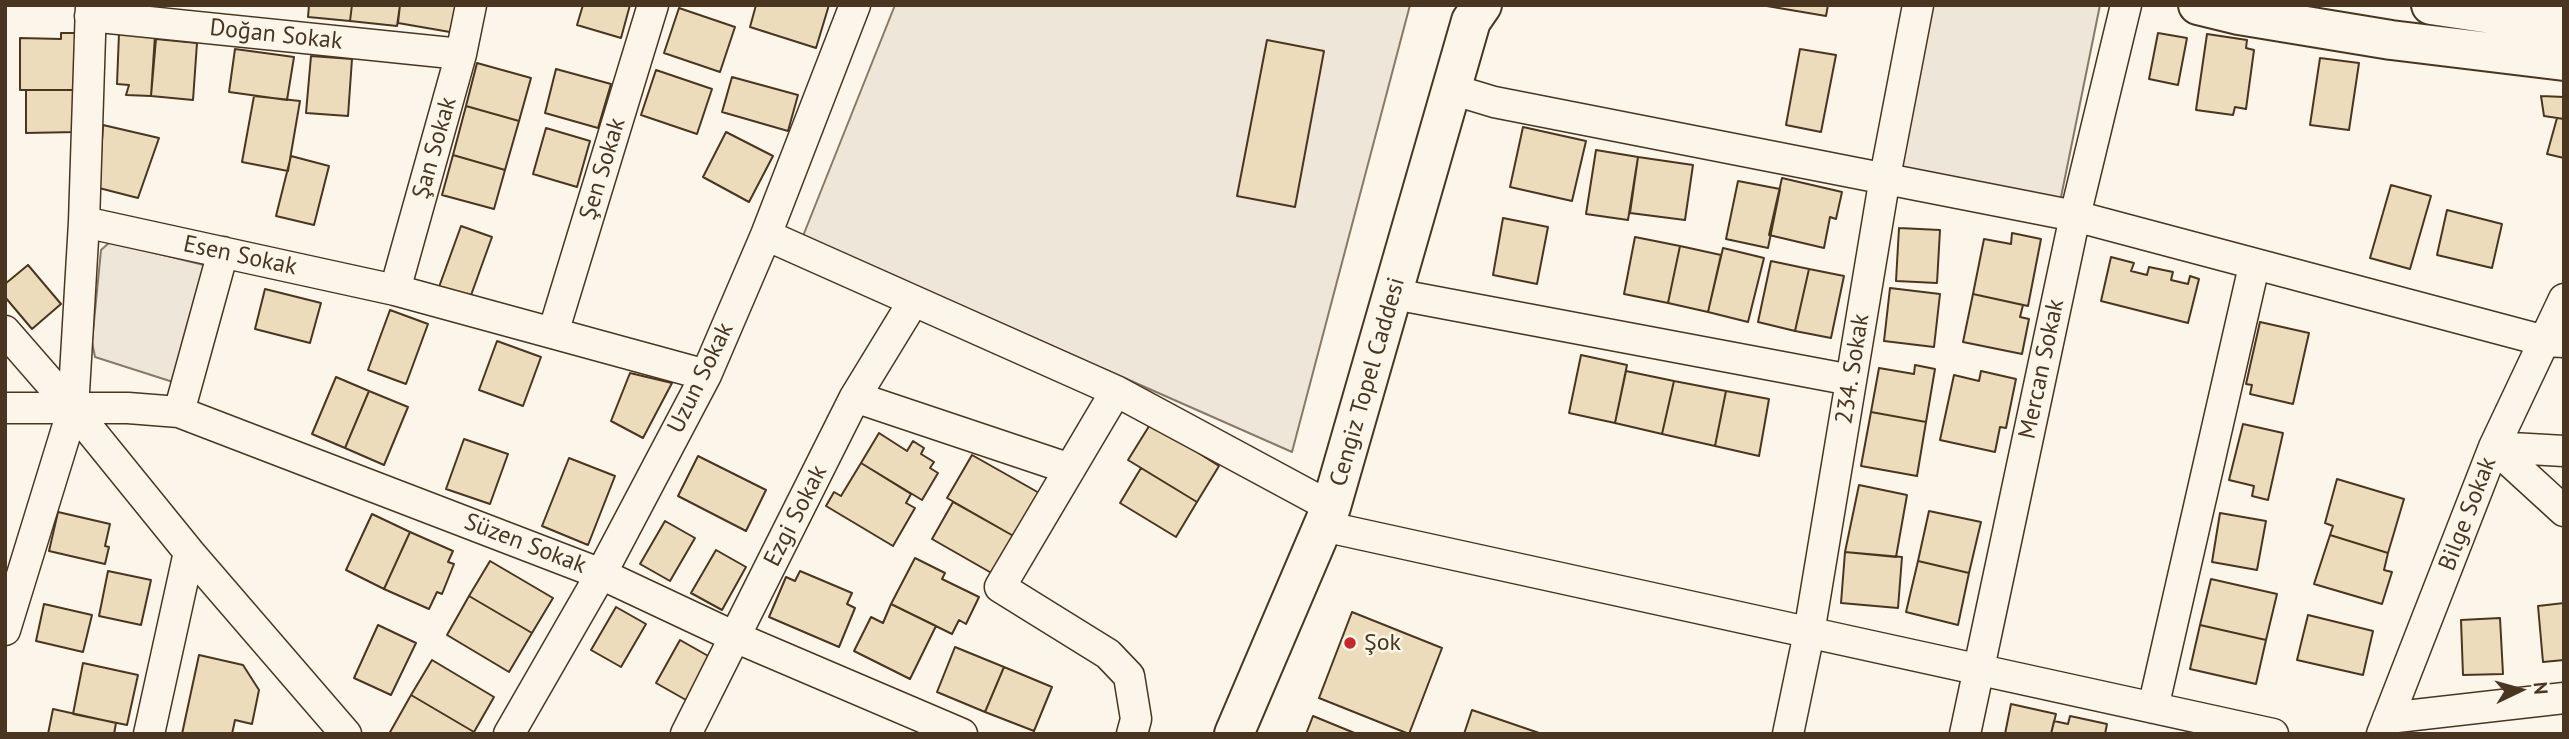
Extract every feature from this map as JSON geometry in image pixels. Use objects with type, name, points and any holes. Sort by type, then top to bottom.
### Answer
[{"type":"main road","points":[[2198,5],[2239,15],[2390,40],[2564,61]]},
{"type":"main road","points":[[2431,5],[2564,25]]},
{"type":"main road","name":"Cengiz Topel Caddesi","points":[[1234,734],[1327,517],[1475,10]]},
{"type":"street","name":"Şan Sokak","points":[[395,289],[461,54],[471,5]]},
{"type":"street","name":"Şen Sokak","points":[[553,333],[653,5]]},
{"type":"street","name":"Uzun Sokak","points":[[509,734],[601,574],[706,375],[766,234],[855,5]]},
{"type":"street","name":"234. Sokak","points":[[1788,734],[1809,632],[1885,177],[1918,5]]},
{"type":"street","name":"Mercan Sokak","points":[[1965,734],[2074,216],[2126,5]]},
{"type":"street","name":"Doğan Sokak","points":[[91,11],[461,54]]},
{"type":"street","points":[[5,630],[73,408],[84,222],[91,11]]},
{"type":"street","points":[[1451,89],[1494,102],[2074,216],[2255,266],[2555,342]]},
{"type":"street","name":"Esen Sokak","points":[[84,222],[395,289],[706,375]]},
{"type":"street","points":[[766,234],[1116,391],[1327,517],[1809,632],[2273,734]]},
{"type":"street","points":[[179,412],[223,252]]},
{"type":"street","points":[[2153,708],[2255,266]]},
{"type":"street","points":[[1394,294],[1851,380]]},
{"type":"street","name":"Bilge Sokak","points":[[2385,726],[2494,447],[2555,342],[2564,299]]},
{"type":"street","name":"Ezgi Sokak","points":[[686,734],[855,397],[913,302]]},
{"type":"street","points":[[5,331],[73,408],[189,552],[346,734]]},
{"type":"street","points":[[1116,391],[1000,587],[1108,654],[1129,676],[1136,719],[1132,734]]},
{"type":"street","points":[[855,397],[1070,469]]},
{"type":"street","name":"Süzen Sokak","points":[[5,408],[128,408],[179,412],[601,574],[945,730]]},
{"type":"street","points":[[2494,447],[2564,451]]},
{"type":"street","points":[[2494,447],[2564,511]]},
{"type":"street","points":[[149,734],[189,552]]},
{"type":"street","points":[[2385,726],[2564,698]]},
{"type":"shaded area","points":[[895,5],[1410,5],[1292,452],[803,236]]},
{"type":"shaded area","points":[[1928,5],[2100,5],[2060,202],[1895,168]]},
{"type":"shaded area","points":[[110,242],[204,265],[173,382],[95,357],[92,342],[101,250]]},
{"type":"building","points":[[309,5],[352,5],[350,21],[308,17]]},
{"type":"building","points":[[352,5],[400,5],[397,26],[350,21]]},
{"type":"building","points":[[400,5],[456,5],[450,32],[398,23]]},
{"type":"building","points":[[583,5],[630,5],[621,38],[577,25]]},
{"type":"building","points":[[756,5],[829,5],[816,48],[750,27]]},
{"type":"building","points":[[1761,5],[1828,5],[1826,16]]},
{"type":"building","points":[[679,8],[735,27],[720,72],[664,53]]},
{"type":"building","points":[[61,33],[76,33],[76,90],[20,90],[20,38],[61,39]]},
{"type":"building","points":[[119,33],[155,35],[151,96],[126,95],[129,85],[117,84]]},
{"type":"building","points":[[2158,33],[2187,38],[2178,85],[2149,79]]},
{"type":"building","points":[[2207,34],[2247,40],[2246,48],[2254,50],[2246,109],[2235,107],[2233,115],[2196,110]]},
{"type":"building","points":[[156,39],[197,43],[193,100],[151,96]]},
{"type":"building","points":[[1267,40],[1324,51],[1295,207],[1237,196]]},
{"type":"building","points":[[235,49],[294,57],[287,100],[229,92]]},
{"type":"building","points":[[1800,49],[1836,55],[1821,132],[1786,125]]},
{"type":"building","points":[[311,56],[352,59],[348,116],[306,113]]},
{"type":"building","points":[[2320,58],[2359,63],[2349,130],[2310,125]]},
{"type":"building","points":[[477,63],[531,78],[519,121],[466,106]]},
{"type":"building","points":[[556,69],[611,84],[598,128],[545,113]]},
{"type":"building","points":[[656,70],[712,89],[697,134],[641,115]]},
{"type":"building","points":[[732,77],[798,95],[788,131],[722,112]]},
{"type":"building","points":[[26,90],[76,90],[76,132],[26,133]]},
{"type":"building","points":[[254,96],[300,101],[288,171],[242,162]]},
{"type":"building","points":[[2541,96],[2564,97],[2564,119],[2544,116]]},
{"type":"building","points":[[466,106],[519,121],[505,170],[453,155]]},
{"type":"building","points":[[2557,118],[2564,119],[2564,158],[2547,154]]},
{"type":"building","points":[[103,125],[159,138],[138,198],[99,188]]},
{"type":"building","points":[[1523,127],[1586,141],[1572,201],[1510,187]]},
{"type":"building","points":[[546,128],[590,141],[577,187],[533,174]]},
{"type":"building","points":[[726,132],[773,156],[749,202],[703,177]]},
{"type":"building","points":[[1596,150],[1638,157],[1628,220],[1586,214]]},
{"type":"building","points":[[453,155],[505,170],[494,209],[442,195]]},
{"type":"building","points":[[291,156],[329,166],[314,225],[276,216]]},
{"type":"building","points":[[1638,157],[1693,165],[1685,220],[1630,213]]},
{"type":"building","points":[[1782,178],[1842,192],[1836,219],[1830,217],[1824,248],[1769,235]]},
{"type":"building","points":[[1738,181],[1780,189],[1768,248],[1726,239]]},
{"type":"building","points":[[2391,185],[2431,196],[2410,269],[2370,258]]},
{"type":"building","points":[[2447,210],[2502,224],[2492,268],[2437,255]]},
{"type":"building","points":[[1503,218],[1548,227],[1537,284],[1493,275]]},
{"type":"building","points":[[461,226],[492,237],[470,298],[439,287]]},
{"type":"building","points":[[1899,228],[1940,230],[1937,283],[1896,281]]},
{"type":"building","points":[[2012,233],[2041,239],[2028,306],[1973,294],[1984,239],[2011,244]]},
{"type":"building","points":[[1635,237],[1680,246],[1668,303],[1624,294]]},
{"type":"building","points":[[1680,246],[1721,255],[1708,312],[1668,303]]},
{"type":"building","points":[[1723,248],[1764,258],[1748,322],[1708,312]]},
{"type":"building","points":[[2111,257],[2134,263],[2131,271],[2147,275],[2149,267],[2173,272],[2171,280],[2188,284],[2190,276],[2199,279],[2188,323],[2101,301]]},
{"type":"building","points":[[1771,261],[1809,269],[1795,331],[1758,322]]},
{"type":"building","points":[[28,265],[61,304],[32,329],[5,297],[5,284]]},
{"type":"building","points":[[1809,269],[1844,276],[1831,338],[1795,331]]},
{"type":"building","points":[[1890,288],[1940,294],[1934,347],[1884,341]]},
{"type":"building","points":[[265,289],[321,303],[310,343],[255,329]]},
{"type":"building","points":[[1973,294],[2023,305],[2020,317],[2029,319],[2022,354],[1963,342]]},
{"type":"building","points":[[390,310],[428,324],[406,384],[368,370]]},
{"type":"building","points":[[2260,322],[2309,333],[2293,404],[2250,394],[2252,385],[2246,384]]},
{"type":"building","points":[[497,341],[541,357],[523,406],[479,390]]},
{"type":"building","points":[[1581,355],[1627,365],[1615,423],[1569,413]]},
{"type":"building","points":[[1915,365],[1935,369],[1926,422],[1871,412],[1879,368],[1914,374]]},
{"type":"building","points":[[1626,371],[1674,381],[1662,434],[1615,423]]},
{"type":"building","points":[[1981,371],[2016,379],[2006,428],[2000,427],[1995,452],[1940,440],[1954,375],[1979,381]]},
{"type":"building","points":[[630,373],[672,383],[643,438],[611,421]]},
{"type":"building","points":[[336,377],[369,391],[345,448],[312,434]]},
{"type":"building","points":[[1674,381],[1726,391],[1715,446],[1662,434]]},
{"type":"building","points":[[369,391],[408,407],[384,465],[345,448]]},
{"type":"building","points":[[1726,391],[1769,399],[1759,456],[1715,446]]},
{"type":"building","points":[[1871,412],[1926,422],[1917,476],[1861,466]]},
{"type":"building","points":[[1151,423],[1219,466],[1197,502],[1128,460]]},
{"type":"building","points":[[2243,424],[2283,433],[2268,500],[2252,496],[2254,486],[2229,480]]},
{"type":"building","points":[[879,433],[907,451],[913,441],[924,448],[921,454],[934,462],[930,468],[938,473],[922,500],[861,463]]},
{"type":"building","points":[[464,439],[508,454],[490,504],[446,489]]},
{"type":"building","points":[[972,455],[1041,494],[1017,538],[947,498]]},
{"type":"building","points":[[698,456],[766,490],[746,531],[678,496]]},
{"type":"building","points":[[569,458],[615,476],[588,545],[542,526]]},
{"type":"building","points":[[861,463],[911,494],[906,503],[915,508],[893,546],[826,506],[834,492],[841,496]]},
{"type":"building","points":[[1141,468],[1197,502],[1176,537],[1120,503]]},
{"type":"building","points":[[2337,479],[2404,499],[2388,553],[2330,535],[2333,526],[2325,523]]},
{"type":"building","points":[[1859,485],[1907,495],[1896,557],[1845,552]]},
{"type":"building","points":[[953,502],[1017,538],[995,575],[932,539]]},
{"type":"building","points":[[1929,511],[1981,522],[1969,573],[1918,561]]},
{"type":"building","points":[[58,512],[110,524],[105,546],[109,547],[105,564],[49,551]]},
{"type":"building","points":[[2220,513],[2266,521],[2257,570],[2212,562]]},
{"type":"building","points":[[372,514],[410,532],[384,589],[346,570]]},
{"type":"building","points":[[665,521],[695,538],[670,581],[640,564]]},
{"type":"building","points":[[410,532],[453,551],[448,562],[454,564],[442,594],[437,592],[429,609],[384,589]]},
{"type":"building","points":[[2330,535],[2388,553],[2384,570],[2392,572],[2382,604],[2314,584]]},
{"type":"building","points":[[716,550],[746,567],[722,610],[691,593]]},
{"type":"building","points":[[1845,552],[1902,557],[1898,608],[1841,603]]},
{"type":"building","points":[[915,558],[945,573],[942,579],[979,597],[966,624],[959,620],[952,634],[891,604]]},
{"type":"building","points":[[490,561],[553,598],[532,633],[469,596]]},
{"type":"building","points":[[1918,561],[1969,573],[1958,625],[1906,612]]},
{"type":"building","points":[[108,571],[151,580],[141,625],[99,616]]},
{"type":"building","points":[[800,571],[852,593],[847,604],[855,608],[839,647],[769,617],[786,577],[795,581]]},
{"type":"building","points":[[2211,579],[2277,594],[2266,640],[2200,625]]},
{"type":"building","points":[[469,596],[532,633],[509,672],[447,635]]},
{"type":"building","points":[[2564,603],[2564,660],[2543,662],[2538,606]]},
{"type":"building","points":[[44,604],[92,615],[83,652],[36,641]]},
{"type":"building","points":[[891,604],[936,626],[910,679],[854,651],[871,617],[883,623]]},
{"type":"building","points":[[616,607],[646,624],[621,667],[591,650]]},
{"type":"building","points":[[1352,612],[1442,648],[1409,734],[1319,698]]},
{"type":"building","points":[[2308,615],[2373,631],[2363,675],[2297,660]]},
{"type":"building","points":[[2500,618],[2503,674],[2463,675],[2461,620]]},
{"type":"building","points":[[378,625],[416,643],[391,695],[354,678]]},
{"type":"building","points":[[2200,625],[2266,640],[2256,684],[2190,669]]},
{"type":"building","points":[[680,640],[710,657],[686,700],[656,683]]},
{"type":"building","points":[[955,647],[1004,667],[985,712],[937,692]]},
{"type":"building","points":[[199,655],[243,665],[259,690],[252,724],[235,720],[232,734],[182,734]]},
{"type":"building","points":[[432,660],[494,697],[474,732],[411,695]]},
{"type":"building","points":[[83,663],[138,675],[127,725],[73,714]]},
{"type":"building","points":[[1004,667],[1052,687],[1034,731],[985,712]]},
{"type":"building","points":[[411,695],[474,732],[473,734],[389,734]]},
{"type":"building","points":[[2011,704],[2056,714],[2051,734],[2005,734]]},
{"type":"building","points":[[53,709],[116,723],[114,734],[48,734]]},
{"type":"building","points":[[1472,710],[1542,734],[1464,734]]},
{"type":"building","points":[[1313,716],[1357,734],[1306,734]]},
{"type":"building","points":[[2070,716],[2107,724],[2105,734],[2051,734],[2054,721],[2068,724]]},
{"type":"place","name":"Şok","points":[[1350,643]]}]
